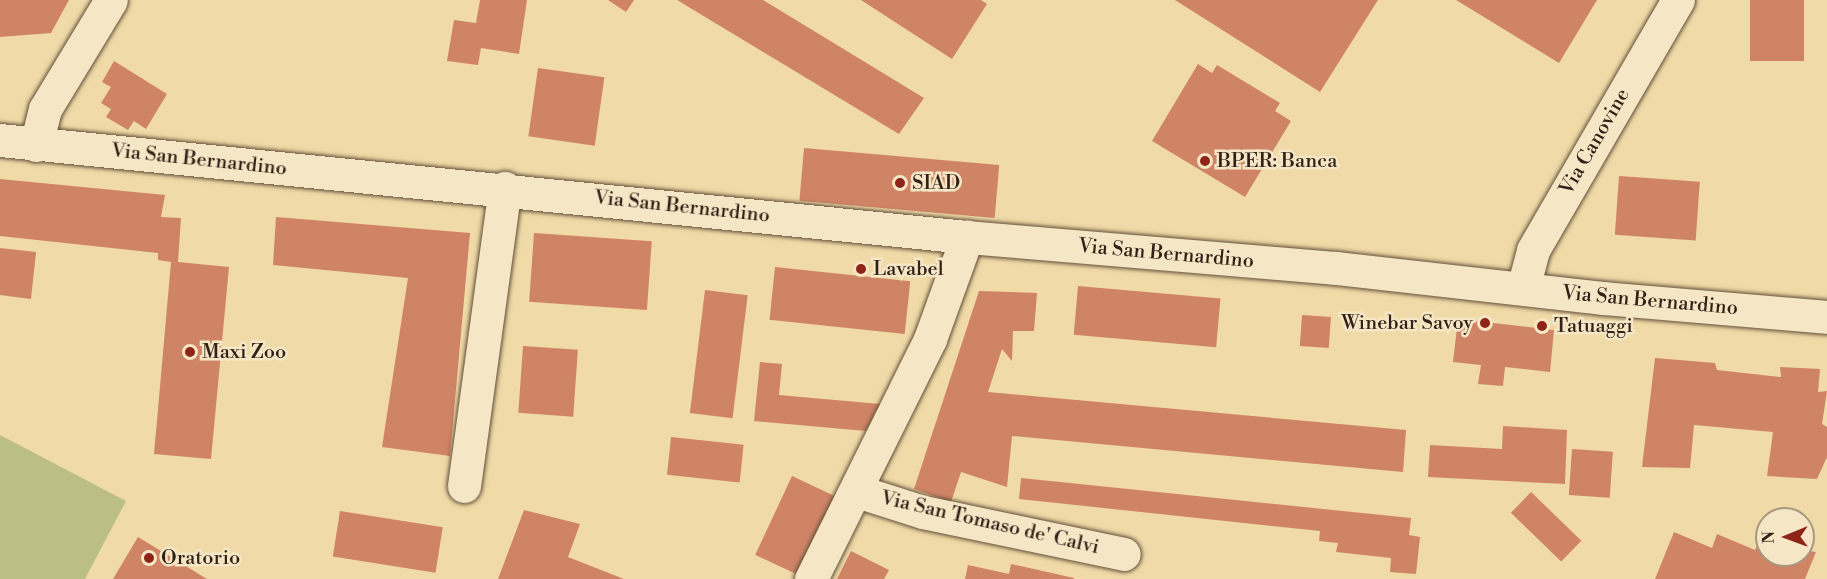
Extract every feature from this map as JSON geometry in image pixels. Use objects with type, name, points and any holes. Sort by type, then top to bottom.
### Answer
[{"type":"main road","points":[[36,144],[45,109],[111,0]]},
{"type":"main road","name":"Via Canovine","points":[[1522,288],[1533,250],[1678,0]]},
{"type":"main road","name":"Via San Bernardino","points":[[0,140],[505,188],[967,237],[1336,268],[1522,288],[1827,316]]},
{"type":"main road","points":[[464,486],[505,188]]},
{"type":"main road","name":"Via San Tomaso de' Calvi","points":[[811,579],[857,491],[930,339],[967,237]]},
{"type":"main road","name":"Via San Tomaso de' Calvi","points":[[857,491],[923,512],[1124,554]]},
{"type":"green space","points":[[0,435],[126,501],[85,579],[0,579]]},
{"type":"building","points":[[0,0],[69,0],[51,33],[0,37]]},
{"type":"building","points":[[480,0],[527,0],[519,54],[481,48],[478,65],[447,61],[454,20],[476,23]]},
{"type":"building","points":[[608,0],[634,0],[626,12]]},
{"type":"building","name":"SIAD","points":[[677,0],[763,0],[924,98],[899,134]]},
{"type":"building","points":[[861,0],[981,0],[987,4],[952,59]]},
{"type":"building","points":[[1175,0],[1378,0],[1320,92]]},
{"type":"building","points":[[1456,0],[1597,0],[1559,63]]},
{"type":"building","points":[[1750,0],[1804,0],[1804,61],[1750,61]]},
{"type":"building","points":[[114,61],[167,94],[146,129],[134,121],[128,130],[106,117],[111,109],[101,103],[111,87],[102,82]]},
{"type":"building","points":[[1198,64],[1212,73],[1217,65],[1280,103],[1275,111],[1291,121],[1245,197],[1152,141]]},
{"type":"building","points":[[538,68],[604,77],[595,146],[528,136]]},
{"type":"building","name":"SIAD","points":[[804,148],[999,165],[995,218],[799,201]]},
{"type":"building","points":[[1619,176],[1700,182],[1696,241],[1615,235]]},
{"type":"building","points":[[0,179],[165,195],[161,217],[181,218],[178,262],[229,267],[211,459],[154,454],[171,262],[158,260],[158,253],[0,236]]},
{"type":"building","points":[[276,217],[470,233],[450,456],[382,447],[408,278],[273,265]]},
{"type":"building","points":[[534,233],[652,241],[647,310],[529,302]]},
{"type":"building","points":[[0,248],[36,252],[31,299],[0,295]]},
{"type":"building","points":[[775,267],[910,281],[905,334],[769,320]]},
{"type":"building","points":[[1078,286],[1220,298],[1216,347],[1074,335]]},
{"type":"building","points":[[705,290],[748,295],[733,418],[690,413]]},
{"type":"building","points":[[979,291],[1037,293],[1034,331],[1013,331],[1012,361],[1002,349],[988,392],[1406,430],[1403,472],[1012,436],[1007,487],[961,472],[951,502],[914,489]]},
{"type":"building","points":[[1302,315],[1331,317],[1329,348],[1300,346]]},
{"type":"building","points":[[1458,319],[1554,330],[1550,372],[1505,367],[1503,386],[1478,384],[1481,365],[1453,362]]},
{"type":"building","points":[[523,346],[578,350],[573,417],[518,413]]},
{"type":"building","points":[[1655,358],[1715,363],[1717,370],[1781,377],[1780,367],[1820,369],[1818,392],[1827,391],[1822,424],[1827,427],[1827,457],[1817,479],[1767,476],[1773,432],[1694,425],[1690,468],[1642,467]]},
{"type":"building","points":[[760,362],[782,364],[779,395],[880,404],[866,431],[754,421]]},
{"type":"building","points":[[1503,426],[1567,430],[1565,484],[1428,477],[1430,445],[1502,449]]},
{"type":"building","points":[[671,437],[744,445],[740,482],[667,475]]},
{"type":"building","points":[[1572,449],[1613,452],[1610,498],[1569,495]]},
{"type":"building","points":[[792,476],[837,497],[801,576],[755,555]]},
{"type":"building","points":[[1021,478],[1411,518],[1409,535],[1420,537],[1416,574],[1390,572],[1391,558],[1336,552],[1338,543],[1319,541],[1320,531],[1019,499]]},
{"type":"building","points":[[1531,492],[1581,541],[1561,561],[1511,513]]},
{"type":"building","points":[[524,510],[580,524],[568,557],[624,579],[498,579]]},
{"type":"building","points":[[340,511],[443,527],[436,573],[333,556]]},
{"type":"building","points":[[1674,532],[1712,548],[1717,534],[1755,550],[1755,567],[1810,567],[1805,579],[1655,579]]},
{"type":"building","name":"Oratorio","points":[[138,537],[207,579],[113,579]]},
{"type":"building","points":[[851,551],[889,570],[884,579],[837,579]]},
{"type":"building","points":[[1011,564],[1074,579],[965,579],[968,565],[1009,574]]},
{"type":"place","name":"BPER: Banca","points":[[1205,161]]},
{"type":"place","name":"SIAD","points":[[900,183]]},
{"type":"place","name":"Lavabel","points":[[861,269]]},
{"type":"place","name":"Winebar Savoy","points":[[1485,323]]},
{"type":"place","name":"Tatuaggi","points":[[1542,326]]},
{"type":"place","name":"Maxi Zoo","points":[[190,352]]},
{"type":"place","name":"Oratorio","points":[[149,558]]}]
